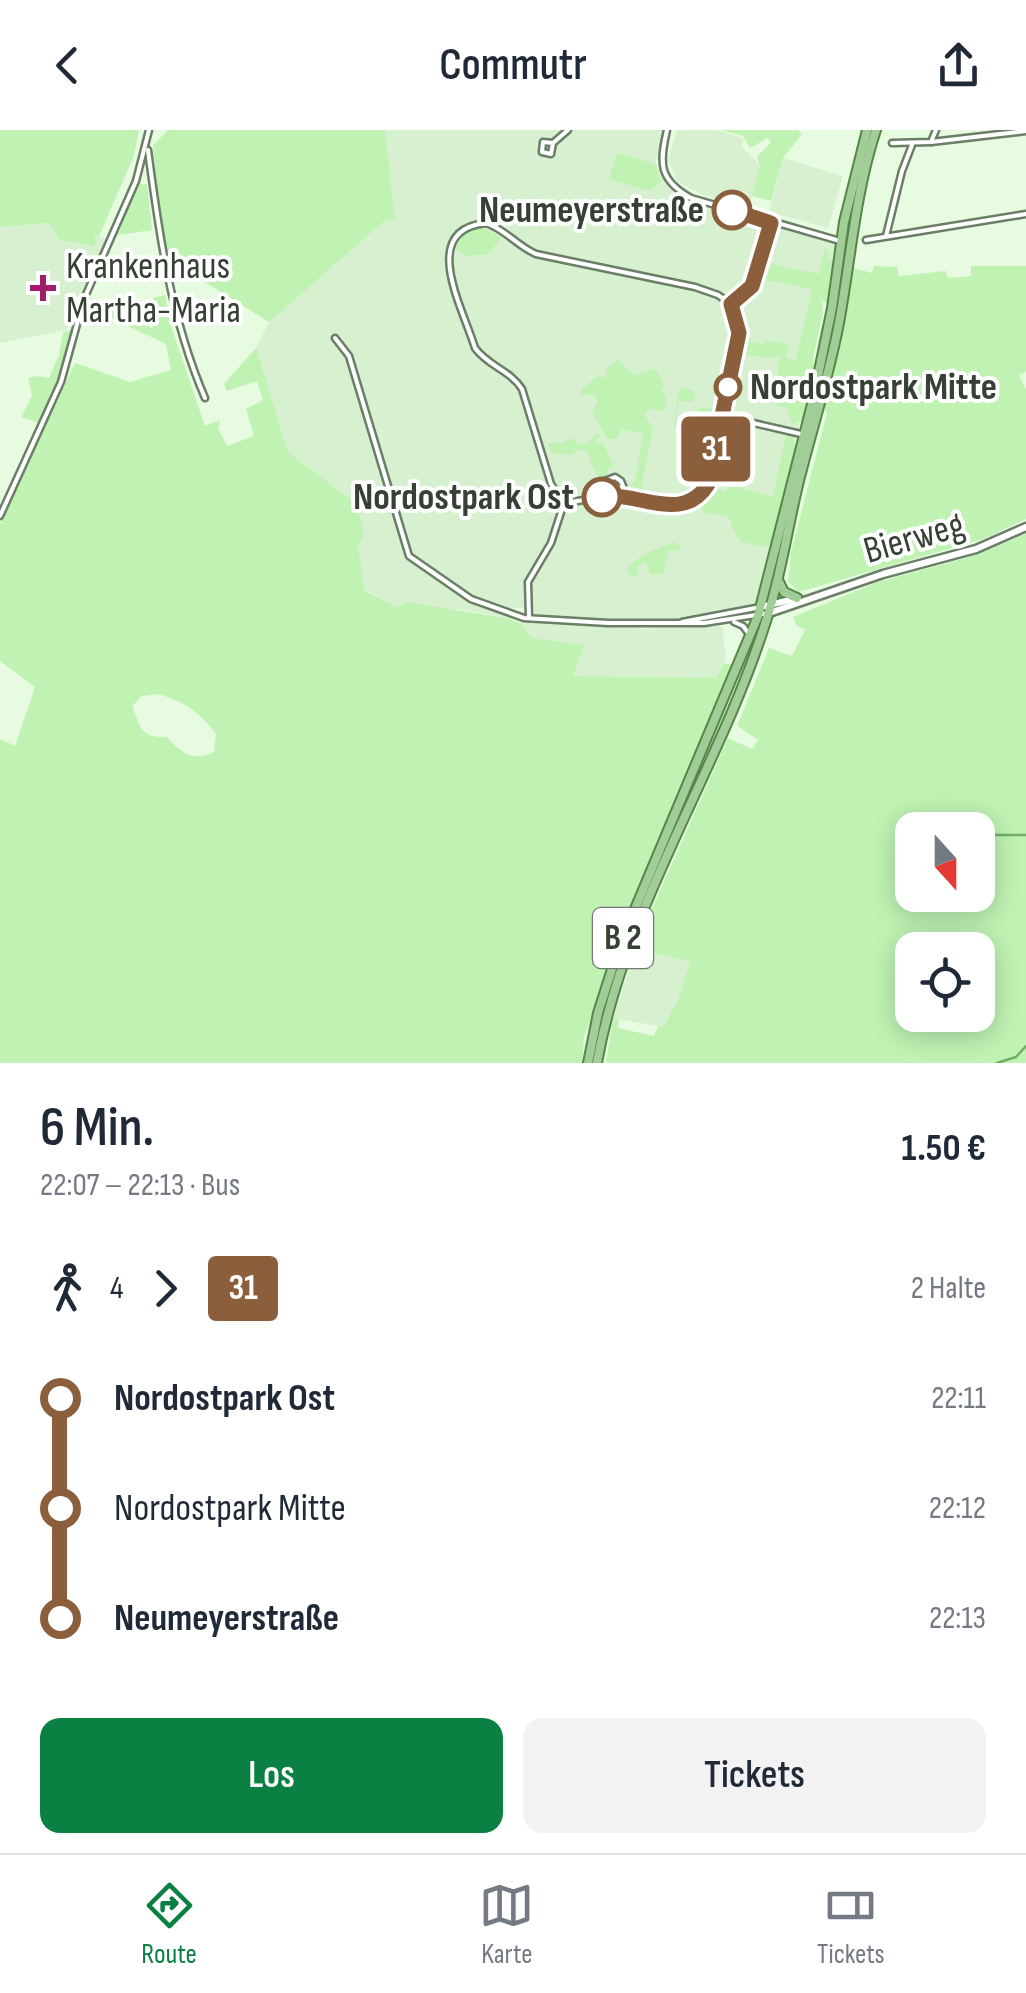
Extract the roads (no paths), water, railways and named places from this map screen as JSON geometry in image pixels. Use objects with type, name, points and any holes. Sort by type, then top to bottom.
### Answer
[{"type":"main road","name":"B 2","points":[[588,1063],[598,1013],[620,947],[778,580],[868,130]]},
{"type":"main road","name":"B 2","points":[[845,242],[876,130]]},
{"type":"main road","name":"B 2","points":[[597,1063],[628,948],[750,666],[808,436]]},
{"type":"main road","name":"Bierweg","points":[[765,610],[976,549],[1026,528]]},
{"type":"main road","points":[[778,580],[784,592],[797,598]]},
{"type":"main road","name":"Bierweg","points":[[765,610],[815,596]]},
{"type":"street","points":[[149,130],[163,259],[182,331],[206,398]]},
{"type":"street","points":[[553,143],[568,130]]},
{"type":"street","points":[[668,130],[662,166],[675,189],[691,198],[771,223],[845,242]]},
{"type":"street","points":[[932,142],[936,130]]},
{"type":"street","points":[[892,143],[1026,131]]},
{"type":"street","points":[[886,236],[904,163],[914,143]]},
{"type":"street","points":[[0,516],[61,382],[84,299],[148,145]]},
{"type":"street","points":[[866,240],[1026,214]]},
{"type":"street","points":[[731,304],[752,286],[771,223]]},
{"type":"street","points":[[478,224],[493,224],[521,248],[536,254],[695,287],[718,294],[731,304],[739,333],[710,480],[695,499],[673,506],[627,496],[564,504],[551,484],[519,383],[475,348],[450,268],[448,248],[452,238],[478,224]]},
{"type":"street","points":[[335,338],[349,356],[409,556],[471,599],[528,618],[608,623],[729,621],[765,610]]},
{"type":"street","points":[[723,416],[808,436]]},
{"type":"street","points":[[599,498],[602,482],[615,478],[621,481],[627,496]]},
{"type":"street","points":[[528,618],[528,582],[550,542],[564,504]]},
{"type":"street","points":[[676,623],[765,610]]},
{"type":"street","points":[[729,621],[743,626],[750,638]]},
{"type":"waterway","points":[[995,835],[1026,835]]},
{"type":"waterway","points":[[997,1063],[1016,1057],[1026,1046]]},
{"type":"place","name":"Neumeyerstraße","points":[[732,210]]},
{"type":"place","name":"Krankenhaus Martha-Maria","points":[[43,288]]},
{"type":"place","name":"Nordostpark Mitte","points":[[728,387]]},
{"type":"place","name":"Nordostpark Ost","points":[[602,497]]}]
